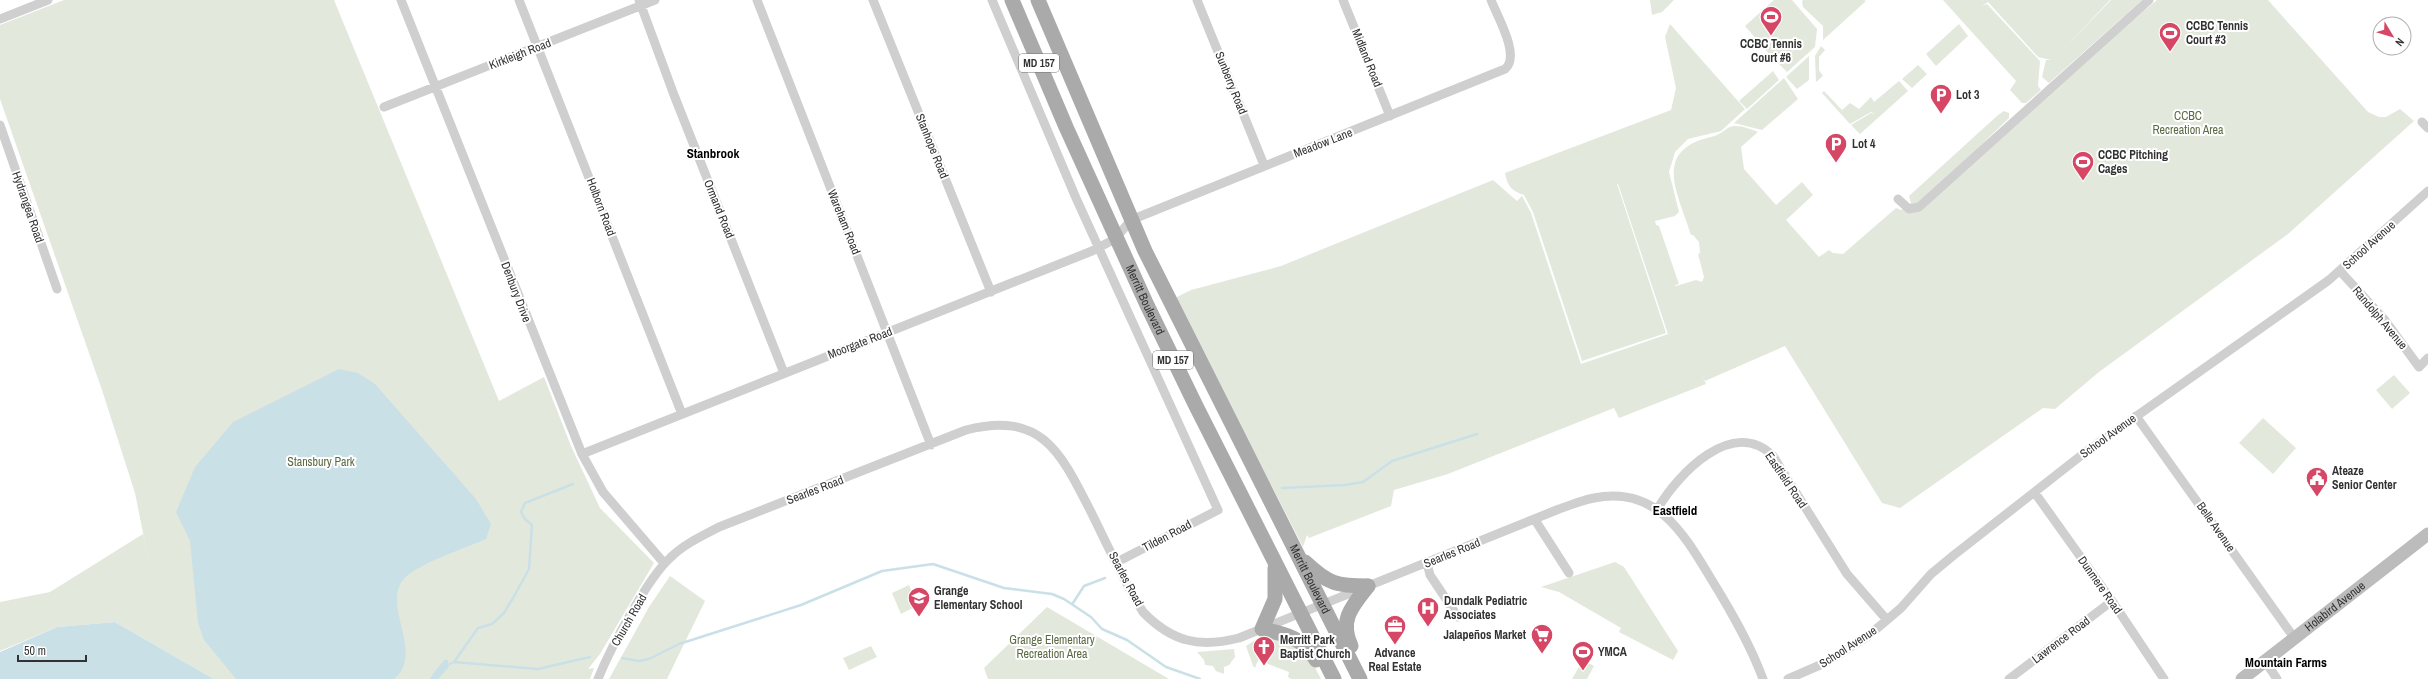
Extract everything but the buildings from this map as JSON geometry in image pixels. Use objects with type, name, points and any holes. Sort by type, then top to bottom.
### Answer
[{"type":"main road","name":"Merritt Boulevard","points":[[1012,0],[1115,239],[1194,404],[1334,679]]},
{"type":"main road","name":"Merritt Boulevard","points":[[1038,0],[1131,220],[1210,385],[1360,679]]},
{"type":"main road","name":"Holabird Avenue","points":[[2242,679],[2428,534]]},
{"type":"main road","points":[[1296,553],[1324,579],[1338,585],[1368,586]]},
{"type":"main road","points":[[1275,562],[1275,599],[1262,629],[1284,633],[1296,638],[1308,647],[1325,679]]},
{"type":"main road","points":[[1367,679],[1348,637],[1346,626],[1352,607],[1368,586]]},
{"type":"street","points":[[0,19],[48,0]]},
{"type":"street","name":"Denbury Drive","points":[[401,0],[582,454],[602,492],[664,563]]},
{"type":"street","name":"Holborn Road","points":[[519,0],[682,414]]},
{"type":"street","name":"Kirkleigh Road","points":[[384,107],[538,47],[640,3],[656,0]]},
{"type":"street","name":"Wareham Road","points":[[757,0],[932,445]]},
{"type":"street","name":"Stanhope Road","points":[[873,0],[991,292]]},
{"type":"street","name":"Merritt Boulevard","points":[[992,0],[1099,249],[1218,510]]},
{"type":"street","name":"Sunberry Road","points":[[1197,0],[1264,166]]},
{"type":"street","name":"Midland Road","points":[[1344,0],[1390,116]]},
{"type":"street","name":"Meadow Lane","points":[[1131,220],[1499,72],[1509,66],[1511,61],[1510,48],[1490,0]]},
{"type":"street","points":[[1898,199],[1909,209],[1919,206],[2149,0]]},
{"type":"street","name":"Ormand Road","points":[[640,3],[677,102],[784,373]]},
{"type":"street","name":"Hydrangea Road","points":[[0,125],[57,289]]},
{"type":"street","name":"School Avenue","points":[[1788,679],[1813,670],[1868,636],[1887,620],[1938,569],[2071,463],[2340,271],[2428,190]]},
{"type":"street","name":"Moorgate Road","points":[[582,454],[1099,249],[1115,239],[1131,220]]},
{"type":"street","name":"Randolph Avenue","points":[[2340,271],[2384,319],[2419,367],[2428,358]]},
{"type":"street","name":"Belle Avenue","points":[[2136,416],[2295,639]]},
{"type":"street","name":"Searles Road","points":[[664,563],[684,546],[719,527],[932,445],[966,430],[998,424],[1028,430],[1041,438],[1063,458],[1143,612],[1164,631],[1175,636],[1198,643],[1212,643],[1239,638],[1581,502],[1602,497],[1630,498],[1658,508],[1674,523],[1694,551],[1743,632],[1763,679]]},
{"type":"street","name":"Eastfield Road","points":[[1658,508],[1680,477],[1710,453],[1737,443],[1757,444],[1773,456],[1847,574],[1887,620]]},
{"type":"street","name":"Dunmere Road","points":[[2035,493],[2112,601],[2164,679]]},
{"type":"street","name":"Tilden Road","points":[[1117,562],[1218,510]]},
{"type":"street","points":[[1535,520],[1569,573]]},
{"type":"street","name":"Church Road","points":[[598,679],[610,652],[647,587],[664,563]]},
{"type":"street","points":[[1427,563],[1430,574],[1458,617]]},
{"type":"street","name":"Lawrence Road","points":[[2009,679],[2112,601]]},
{"type":"street","points":[[2265,661],[2277,679]]},
{"type":"green space","name":"Stansbury Park","points":[[64,0],[334,0],[499,401],[544,377],[571,446],[600,508],[654,563],[600,654],[588,669],[594,668],[590,679],[438,679],[431,676],[429,679],[214,679],[115,622],[57,627],[0,651],[0,602],[50,592],[143,534],[150,568],[135,493],[102,390],[0,99],[0,25]]},
{"type":"green space","points":[[1650,0],[1674,0],[1662,12],[1652,15]]},
{"type":"green space","points":[[1774,0],[1792,0],[1817,29],[1815,47],[1787,72],[1779,64],[1812,34],[1778,64],[1745,26]]},
{"type":"green space","points":[[1803,0],[1866,1],[1823,40],[1823,26],[1803,7]]},
{"type":"green space","points":[[1943,0],[2110,0],[2061,52],[2111,0],[2142,0],[2049,83],[2042,77],[2046,60],[2051,60],[2038,57],[1988,2],[1982,6],[1987,4],[2040,61],[2038,86],[2041,90],[2026,103],[2022,103],[2010,90],[2016,81]]},
{"type":"green space","name":"CCBC Recreation Area","points":[[2157,0],[2268,0],[2368,112],[2379,117],[2386,117],[2400,109],[2414,121],[2288,234],[2099,372],[2055,409],[2043,408],[1900,508],[1882,503],[1785,346],[1705,381],[1702,376],[1706,384],[1619,418],[1614,408],[1448,474],[1394,490],[1391,506],[1309,538],[1307,535],[1303,547],[1175,298],[1191,290],[1281,266],[1493,180],[1517,201],[1522,196],[1531,213],[1581,364],[1668,334],[1618,184],[1533,212],[1524,195],[1513,190],[1509,185],[1505,173],[1671,110],[1676,88],[1665,37],[1670,24],[1745,109],[1721,131],[1688,139],[1675,152],[1669,172],[1679,212],[1675,216],[1655,221],[1656,225],[1659,226],[1679,284],[1675,285],[1676,286],[1696,280],[1702,282],[1704,277],[1698,254],[1700,253],[1699,242],[1693,235],[1691,235],[1680,203],[1674,174],[1676,161],[1682,151],[1695,142],[1715,136],[1728,128],[1735,126],[1758,132],[1741,147],[1744,169],[1776,205],[1802,182],[1813,195],[1786,220],[1819,257],[1829,250],[1833,253],[1843,254],[1896,208],[1901,210],[1911,203],[1909,196],[1998,115],[2004,111],[2009,113],[2009,118],[1979,147]]},
{"type":"green space","points":[[1959,24],[1968,36],[1936,66],[1926,54]]},
{"type":"green space","points":[[1821,46],[1825,50],[1819,57],[1819,70],[1823,76],[1816,82],[1815,56]]},
{"type":"green space","points":[[1809,56],[1809,80],[1797,89],[1786,77]]},
{"type":"green space","points":[[1918,65],[1927,74],[1912,88],[1902,79]]},
{"type":"green space","points":[[1773,71],[1779,80],[1747,109],[1739,101]]},
{"type":"green space","points":[[1784,78],[1798,99],[1762,130],[1734,123]]},
{"type":"green space","points":[[1899,81],[1908,91],[1860,134],[1851,125],[1871,113],[1875,114],[1871,112],[1850,124],[1822,93],[1824,91],[1842,110],[1850,103],[1859,109],[1871,97],[1874,102]]},
{"type":"green space","points":[[1617,184],[1666,333],[1582,361],[1533,212]]},
{"type":"green space","points":[[2394,375],[2410,393],[2392,409],[2376,390]]},
{"type":"green space","points":[[2263,418],[2296,448],[2273,474],[2239,443]]},
{"type":"green space","points":[[1615,562],[1624,567],[1678,651],[1673,660],[1619,632],[1621,628],[1559,592],[1541,587]]},
{"type":"green space","points":[[670,576],[705,601],[667,679],[609,679],[649,607]]},
{"type":"green space","points":[[909,585],[913,595],[918,595],[921,598],[922,603],[901,614],[892,593]]},
{"type":"green space","name":"Grange Elementary Recreation Area","points":[[1047,607],[1169,679],[988,679],[984,668]]},
{"type":"green space","points":[[1275,635],[1308,654],[1321,679],[1291,679],[1288,677],[1289,672],[1258,660],[1255,668],[1246,646],[1255,640]]},
{"type":"green space","points":[[871,646],[877,657],[849,670],[843,658]]},
{"type":"green space","points":[[1234,649],[1235,657],[1229,665],[1224,667],[1224,674],[1216,671],[1213,666],[1205,665],[1204,660],[1197,652]]},
{"type":"green space","name":"YMCA","points":[[1583,660],[1594,666],[1587,679],[1572,679]]},
{"type":"water","points":[[339,369],[358,373],[375,384],[476,499],[491,524],[486,539],[430,562],[409,574],[403,580],[398,591],[397,603],[406,657],[402,669],[394,679],[236,679],[204,640],[198,623],[190,541],[176,512],[195,467],[233,422]]},
{"type":"water","points":[[115,622],[214,679],[0,679],[0,652],[57,627]]},
{"type":"water","points":[[444,660],[448,660],[449,667],[438,679],[429,679]]},
{"type":"waterway","points":[[1282,488],[1345,485],[1363,482],[1392,461],[1477,434]]},
{"type":"waterway","points":[[454,662],[478,628],[492,624],[504,613],[529,569],[532,525],[525,519],[521,512],[525,503],[573,484]]},
{"type":"waterway","points":[[622,658],[639,661],[649,659],[679,644],[801,605],[882,571],[933,564],[1004,588],[1052,594],[1064,599],[1091,617],[1102,629],[1127,640],[1166,667],[1200,679]]},
{"type":"waterway","points":[[1073,603],[1084,586],[1105,578]]},
{"type":"waterway","points":[[450,664],[454,662],[538,669],[590,657]]},
{"type":"place","name":"CCBC Tennis Court #6","points":[[1771,36]]},
{"type":"place","name":"CCBC Tennis Court #3","points":[[2170,52]]},
{"type":"place","name":"Lot 3","points":[[1941,114]]},
{"type":"place","name":"Lot 4","points":[[1836,164]]},
{"type":"place","name":"CCBC Pitching Cages","points":[[2083,182]]},
{"type":"place","name":"Ateaze Senior Center","points":[[2317,498]]},
{"type":"place","name":"Grange Elementary School","points":[[919,618]]},
{"type":"place","name":"Dundalk Pediatric Associates","points":[[1428,628]]},
{"type":"place","name":"Advance Real Estate","points":[[1395,646]]},
{"type":"place","name":"Jalapeños Market","points":[[1542,654]]},
{"type":"place","name":"Merritt Park Baptist Church","points":[[1264,666]]},
{"type":"place","name":"YMCA","points":[[1583,672]]},
{"type":"district","name":"Stanbrook","points":[[713,153]]},
{"type":"district","name":"Eastfield","points":[[1675,510]]},
{"type":"district","name":"Mountain Farms","points":[[2286,662]]}]
